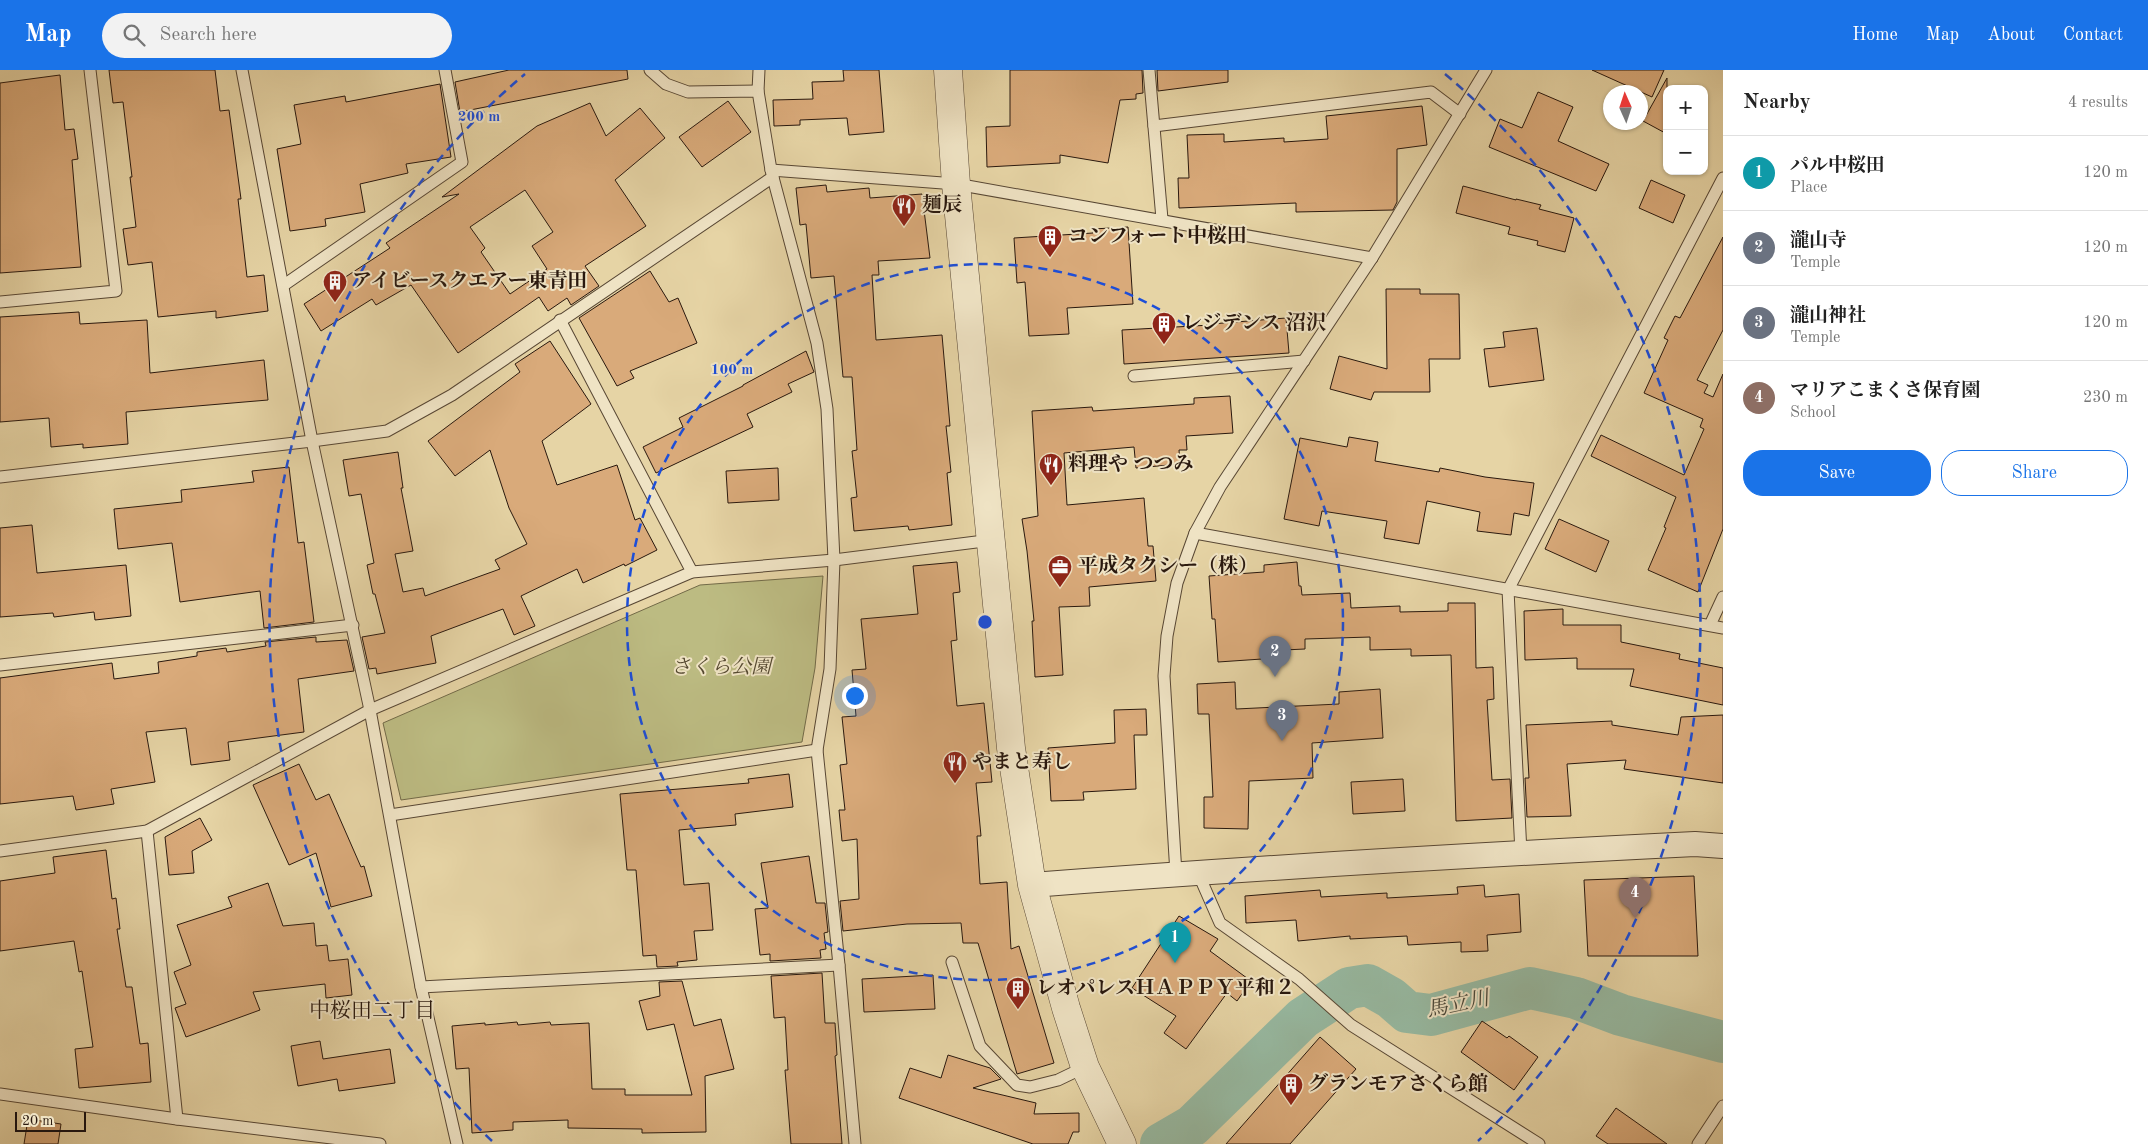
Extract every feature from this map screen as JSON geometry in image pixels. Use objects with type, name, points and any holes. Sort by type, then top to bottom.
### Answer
[{"type":"street","points":[[948,70],[956,184],[1011,748],[1032,885],[1066,1008],[1085,1067],[1120,1140]]},
{"type":"street","points":[[1032,885],[1187,873],[1521,853],[1695,844],[1723,846]]},
{"type":"lane","points":[[0,302],[116,291],[90,70]]},
{"type":"lane","points":[[242,70],[284,285],[312,442],[370,710],[421,987],[457,1144]]},
{"type":"lane","points":[[284,285],[462,162],[445,70]]},
{"type":"lane","points":[[650,70],[666,84],[688,92],[758,91]]},
{"type":"lane","points":[[758,70],[758,91],[772,174],[817,343],[828,409],[834,560],[830,669],[817,750],[855,1144]]},
{"type":"lane","points":[[1149,70],[1162,219]]},
{"type":"lane","points":[[1486,70],[1372,258],[1220,487],[1195,533],[1177,583],[1167,636],[1164,676],[1187,873],[1220,923],[1299,979],[1351,1025],[1539,1144]]},
{"type":"lane","points":[[1154,126],[1431,92],[1460,114]]},
{"type":"lane","points":[[0,477],[312,442],[387,431],[452,395],[772,174],[956,184],[1162,219],[1372,258]]},
{"type":"lane","points":[[1521,853],[1508,590],[1723,178]]},
{"type":"lane","points":[[560,320],[692,572]]},
{"type":"lane","points":[[1134,376],[1304,361]]},
{"type":"lane","points":[[1195,533],[1723,628]]},
{"type":"lane","points":[[0,850],[147,831],[370,710],[692,572],[834,560],[992,540]]},
{"type":"lane","points":[[1710,625],[1723,597]]},
{"type":"lane","points":[[0,664],[353,626]]},
{"type":"lane","points":[[390,815],[817,750]]},
{"type":"lane","points":[[147,831],[177,1119]]},
{"type":"lane","points":[[952,962],[980,1046],[1017,1085],[1030,1087],[1058,1080],[1085,1067]]},
{"type":"lane","points":[[421,987],[839,965]]},
{"type":"lane","points":[[0,1094],[177,1119],[380,1144]]},
{"type":"lane","points":[[1698,1144],[1723,1106]]},
{"type":"green space","name":"さくら公園","points":[[823,576],[815,668],[802,742],[401,800],[383,723],[700,585]]},
{"type":"building","points":[[109,70],[215,70],[220,111],[229,110],[241,199],[238,199],[247,277],[264,275],[268,311],[216,318],[216,311],[158,317],[152,262],[128,265],[123,229],[136,227],[130,177],[132,177],[123,102],[113,103]]},
{"type":"building","points":[[509,70],[627,70],[628,79],[460,112],[455,82]]},
{"type":"building","points":[[843,70],[879,70],[884,132],[849,135],[847,118],[800,120],[800,125],[774,126],[773,100],[813,99],[812,82],[844,81]]},
{"type":"building","points":[[1010,70],[1142,70],[1143,93],[1136,94],[1136,99],[1120,100],[1108,163],[1060,155],[1060,163],[987,167],[986,127],[1010,126]]},
{"type":"building","points":[[1157,70],[1228,70],[1228,82],[1158,91]]},
{"type":"building","points":[[1592,70],[1664,70],[1652,97],[1648,95],[1648,85],[1625,85]]},
{"type":"building","points":[[60,75],[65,130],[74,129],[78,159],[72,160],[81,267],[0,273],[0,83]]},
{"type":"building","points":[[440,84],[451,157],[406,164],[408,173],[360,184],[365,212],[325,219],[326,226],[290,231],[277,149],[301,144],[294,105],[345,96],[346,102]]},
{"type":"building","points":[[1663,85],[1663,132],[1648,124],[1648,112]]},
{"type":"building","points":[[1538,92],[1573,107],[1558,141],[1609,164],[1596,191],[1489,147],[1500,119],[1522,128]]},
{"type":"building","points":[[728,101],[751,132],[702,167],[679,137]]},
{"type":"building","points":[[590,103],[606,136],[640,108],[665,138],[615,180],[646,226],[585,266],[599,286],[571,305],[567,298],[548,311],[539,297],[458,353],[411,285],[376,305],[372,299],[321,331],[304,304],[390,248],[386,243],[459,194],[442,197],[537,126]],"holes":[[[525,190],[553,232],[532,246],[547,269],[510,294],[481,252],[485,248],[470,227]]]},
{"type":"building","points":[[1422,106],[1427,145],[1397,149],[1397,202],[1393,210],[1296,212],[1296,203],[1179,208],[1178,178],[1189,178],[1187,135],[1224,134],[1224,142],[1284,138],[1284,142],[1328,139],[1326,116]]},
{"type":"building","points":[[1651,180],[1685,195],[1673,223],[1639,208]]},
{"type":"building","points":[[826,185],[827,192],[869,188],[870,198],[922,194],[930,258],[878,261],[879,275],[872,275],[876,340],[942,335],[950,426],[946,426],[951,472],[947,473],[952,525],[909,530],[908,526],[854,531],[851,498],[857,497],[852,451],[857,450],[852,377],[843,377],[834,276],[811,278],[806,224],[800,225],[796,188]]},
{"type":"building","points":[[1463,186],[1541,205],[1539,209],[1574,218],[1565,252],[1537,245],[1538,241],[1508,234],[1510,227],[1456,213]]},
{"type":"building","points":[[1128,227],[1133,304],[1067,308],[1069,334],[1029,336],[1025,282],[1017,283],[1014,238],[1093,233],[1093,229]]},
{"type":"building","points":[[1723,237],[1723,330],[1697,380],[1708,385],[1704,393],[1713,397],[1723,374],[1723,529],[1698,592],[1648,570],[1666,528],[1664,527],[1676,497],[1591,456],[1601,435],[1684,475],[1704,429],[1700,427],[1703,419],[1644,393],[1668,340],[1664,338],[1675,316],[1680,318]]},
{"type":"building","points":[[650,271],[669,302],[678,298],[697,343],[630,371],[634,378],[617,386],[579,318]]},
{"type":"building","points":[[1386,289],[1420,289],[1420,294],[1459,294],[1460,359],[1429,359],[1430,392],[1374,392],[1371,400],[1330,389],[1339,356],[1387,369]]},
{"type":"building","points":[[79,312],[80,324],[147,320],[150,373],[264,360],[268,400],[126,412],[128,444],[83,448],[83,444],[51,447],[49,418],[0,422],[0,317]]},
{"type":"building","points":[[1286,318],[1289,353],[1124,364],[1122,330],[1211,325]]},
{"type":"building","points":[[1537,328],[1544,380],[1489,387],[1484,349],[1505,347],[1503,332]]},
{"type":"building","points":[[550,341],[591,404],[542,441],[557,485],[617,465],[635,520],[640,518],[657,550],[625,566],[624,564],[583,583],[577,569],[521,596],[535,626],[514,635],[503,609],[431,636],[436,663],[377,674],[376,668],[369,669],[362,637],[385,633],[375,594],[373,594],[367,565],[374,563],[361,494],[349,496],[343,460],[398,452],[403,488],[401,488],[413,551],[395,554],[403,592],[423,588],[425,596],[500,569],[495,560],[527,544],[509,508],[490,450],[455,476],[428,441],[520,372],[515,364]]},
{"type":"building","points":[[806,351],[814,372],[788,384],[792,392],[747,414],[753,427],[656,473],[643,447],[683,427],[679,418],[743,386]]},
{"type":"building","points":[[1230,396],[1233,433],[1186,436],[1187,450],[1179,450],[1180,464],[1136,468],[1134,447],[1064,453],[1067,505],[1144,498],[1148,546],[1153,546],[1156,581],[1089,587],[1090,606],[1059,607],[1063,675],[1035,677],[1032,621],[1034,621],[1022,519],[1038,516],[1032,411],[1092,407],[1093,411],[1194,404],[1194,398]]},
{"type":"building","points":[[1349,437],[1378,442],[1375,461],[1439,472],[1440,468],[1485,477],[1534,483],[1529,516],[1514,513],[1511,535],[1477,531],[1480,512],[1427,501],[1419,544],[1384,538],[1387,521],[1322,511],[1319,526],[1284,519],[1300,438],[1347,447]]},
{"type":"building","points":[[289,467],[298,543],[304,542],[314,622],[264,628],[260,591],[180,602],[172,543],[118,549],[114,509],[182,502],[181,490],[254,482],[252,471]]},
{"type":"building","points":[[778,468],[779,500],[728,503],[726,471]]},
{"type":"building","points":[[1559,519],[1609,541],[1596,572],[1545,549]]},
{"type":"building","points":[[32,525],[37,573],[126,565],[131,616],[95,620],[94,612],[54,617],[53,613],[0,617],[0,528]]},
{"type":"building","points":[[957,562],[960,592],[953,593],[957,640],[951,641],[957,706],[984,703],[992,782],[976,783],[981,836],[977,836],[980,884],[1007,882],[1011,949],[1019,946],[1054,1063],[1017,1074],[978,943],[963,943],[961,923],[907,924],[843,931],[840,901],[859,899],[857,839],[842,841],[839,810],[845,810],[840,765],[847,764],[842,717],[856,716],[852,670],[866,669],[861,619],[918,614],[913,566]]},
{"type":"building","points":[[1297,562],[1299,586],[1301,586],[1302,595],[1350,593],[1351,608],[1400,606],[1400,612],[1448,611],[1448,603],[1475,603],[1476,668],[1493,667],[1494,699],[1487,700],[1492,780],[1510,779],[1512,818],[1456,821],[1451,655],[1411,656],[1411,649],[1370,650],[1370,637],[1305,639],[1305,649],[1262,651],[1262,659],[1218,662],[1209,576],[1264,572],[1264,565]]},
{"type":"building","points":[[1563,609],[1563,625],[1621,625],[1621,642],[1680,654],[1679,659],[1723,668],[1723,705],[1630,686],[1634,669],[1577,669],[1577,658],[1525,660],[1524,611]]},
{"type":"building","points":[[316,637],[316,642],[347,640],[354,671],[298,679],[304,732],[228,742],[230,760],[191,765],[186,728],[146,732],[155,782],[111,789],[114,804],[76,810],[73,796],[0,804],[0,678],[112,663],[114,679],[159,673],[158,662],[197,656],[197,652],[226,648],[227,652],[266,646],[265,642]]},
{"type":"building","points":[[1235,682],[1236,709],[1339,704],[1339,692],[1380,689],[1383,738],[1312,743],[1313,778],[1249,781],[1248,829],[1204,828],[1204,797],[1213,797],[1209,714],[1198,714],[1197,684]]},
{"type":"building","points":[[1146,709],[1147,735],[1134,735],[1136,789],[1083,792],[1084,800],[1051,801],[1048,748],[1115,743],[1114,710]]},
{"type":"building","points":[[1723,715],[1723,783],[1624,769],[1626,760],[1567,764],[1571,816],[1527,817],[1525,778],[1529,778],[1526,725],[1612,721],[1612,725],[1678,735],[1681,717]]},
{"type":"building","points":[[299,764],[316,800],[329,794],[361,867],[364,866],[372,896],[331,907],[316,853],[289,865],[253,785]]},
{"type":"building","points":[[789,774],[793,807],[735,814],[736,825],[679,830],[684,885],[709,883],[713,930],[694,931],[697,960],[677,962],[678,966],[657,967],[656,955],[643,956],[636,870],[627,870],[620,794],[749,783],[748,779]]},
{"type":"building","points":[[1403,779],[1405,811],[1353,814],[1351,782]]},
{"type":"building","points":[[200,818],[212,840],[192,851],[194,873],[169,875],[165,837]]},
{"type":"building","points":[[106,850],[112,899],[116,898],[120,929],[117,929],[126,987],[132,987],[140,1044],[148,1043],[151,1082],[79,1088],[75,1049],[93,1047],[82,971],[79,972],[74,941],[0,951],[0,881],[55,873],[53,857]]},
{"type":"building","points":[[809,856],[816,903],[825,903],[828,932],[824,933],[826,949],[820,950],[821,958],[770,961],[770,954],[760,955],[755,909],[768,908],[761,863]]},
{"type":"building","points":[[1694,876],[1698,956],[1588,956],[1584,880]]},
{"type":"building","points":[[268,883],[283,926],[314,923],[316,946],[327,945],[329,961],[348,959],[352,995],[326,998],[325,984],[253,992],[260,1010],[186,1037],[175,1008],[186,1004],[174,972],[191,965],[177,925],[232,907],[228,897]]},
{"type":"building","points":[[1484,885],[1485,897],[1519,894],[1521,932],[1487,935],[1488,951],[1461,952],[1461,942],[1408,945],[1407,936],[1350,939],[1350,936],[1298,941],[1296,920],[1246,923],[1245,896],[1320,890],[1321,897],[1387,893],[1387,898],[1458,894],[1457,887]]},
{"type":"building","points":[[1179,916],[1218,939],[1210,951],[1251,981],[1237,1001],[1227,993],[1186,1049],[1164,1033],[1176,1016],[1132,988]]},
{"type":"building","points":[[822,973],[825,1023],[835,1023],[837,1055],[835,1056],[842,1144],[791,1144],[785,1070],[788,1070],[785,1017],[774,1018],[771,976]]},
{"type":"building","points":[[933,975],[935,1009],[864,1012],[862,979]]},
{"type":"building","points":[[682,981],[694,1026],[721,1019],[734,1069],[705,1076],[706,1132],[642,1133],[642,1129],[568,1128],[568,1120],[513,1122],[513,1130],[472,1133],[469,1068],[456,1069],[452,1026],[517,1022],[518,1025],[550,1022],[551,1025],[589,1023],[592,1089],[625,1089],[625,1095],[692,1095],[674,1024],[647,1030],[639,1001],[660,996],[659,982]]},
{"type":"building","points":[[1482,1021],[1507,1038],[1509,1036],[1538,1057],[1514,1090],[1461,1052]]},
{"type":"building","name":"グランモアさくら館","points":[[1320,1037],[1356,1069],[1290,1144],[1226,1144]]},
{"type":"building","points":[[320,1041],[323,1059],[390,1049],[395,1083],[339,1091],[337,1079],[298,1086],[291,1046]]},
{"type":"building","points":[[948,1055],[990,1068],[1001,1079],[973,1088],[1036,1103],[1034,1114],[1079,1113],[1079,1132],[1073,1132],[1068,1144],[1033,1144],[899,1098],[910,1068],[941,1078]]},
{"type":"building","points":[[1616,1108],[1667,1144],[1608,1144],[1596,1136]]},
{"type":"building","points":[[28,1119],[61,1124],[58,1144],[24,1144]]},
{"type":"waterway","name":"馬立川","points":[[1161,1144],[1192,1126],[1303,1018],[1349,988],[1368,985],[1391,998],[1407,1012],[1431,1015],[1530,988],[1576,998],[1621,1015],[1723,1042]]},
{"type":"place","name":"麺辰","points":[[904,227]]},
{"type":"place","name":"コンフォート中桜田","points":[[1050,258]]},
{"type":"place","name":"アイビースクエアー東青田","points":[[335,303]]},
{"type":"place","name":"レジデンス 沼沢","points":[[1164,345]]},
{"type":"place","name":"料理や つつみ","points":[[1051,486]]},
{"type":"place","name":"平成タクシー（株）","points":[[1060,588]]},
{"type":"place","name":"瀧山寺","points":[[1275,677]]},
{"type":"place","name":"瀧山神社","points":[[1282,741]]},
{"type":"place","name":"やまと寿し","points":[[955,784]]},
{"type":"place","name":"マリアこまくさ保育園","points":[[1635,918]]},
{"type":"place","name":"パル中桜田","points":[[1175,963]]},
{"type":"place","name":"レオパレスＨＡＰＰＹ平和２","points":[[1018,1010]]},
{"type":"place","name":"グランモアさくら館","points":[[1291,1106]]},
{"type":"district","name":"中桜田二丁目","points":[[372,1011]]}]
